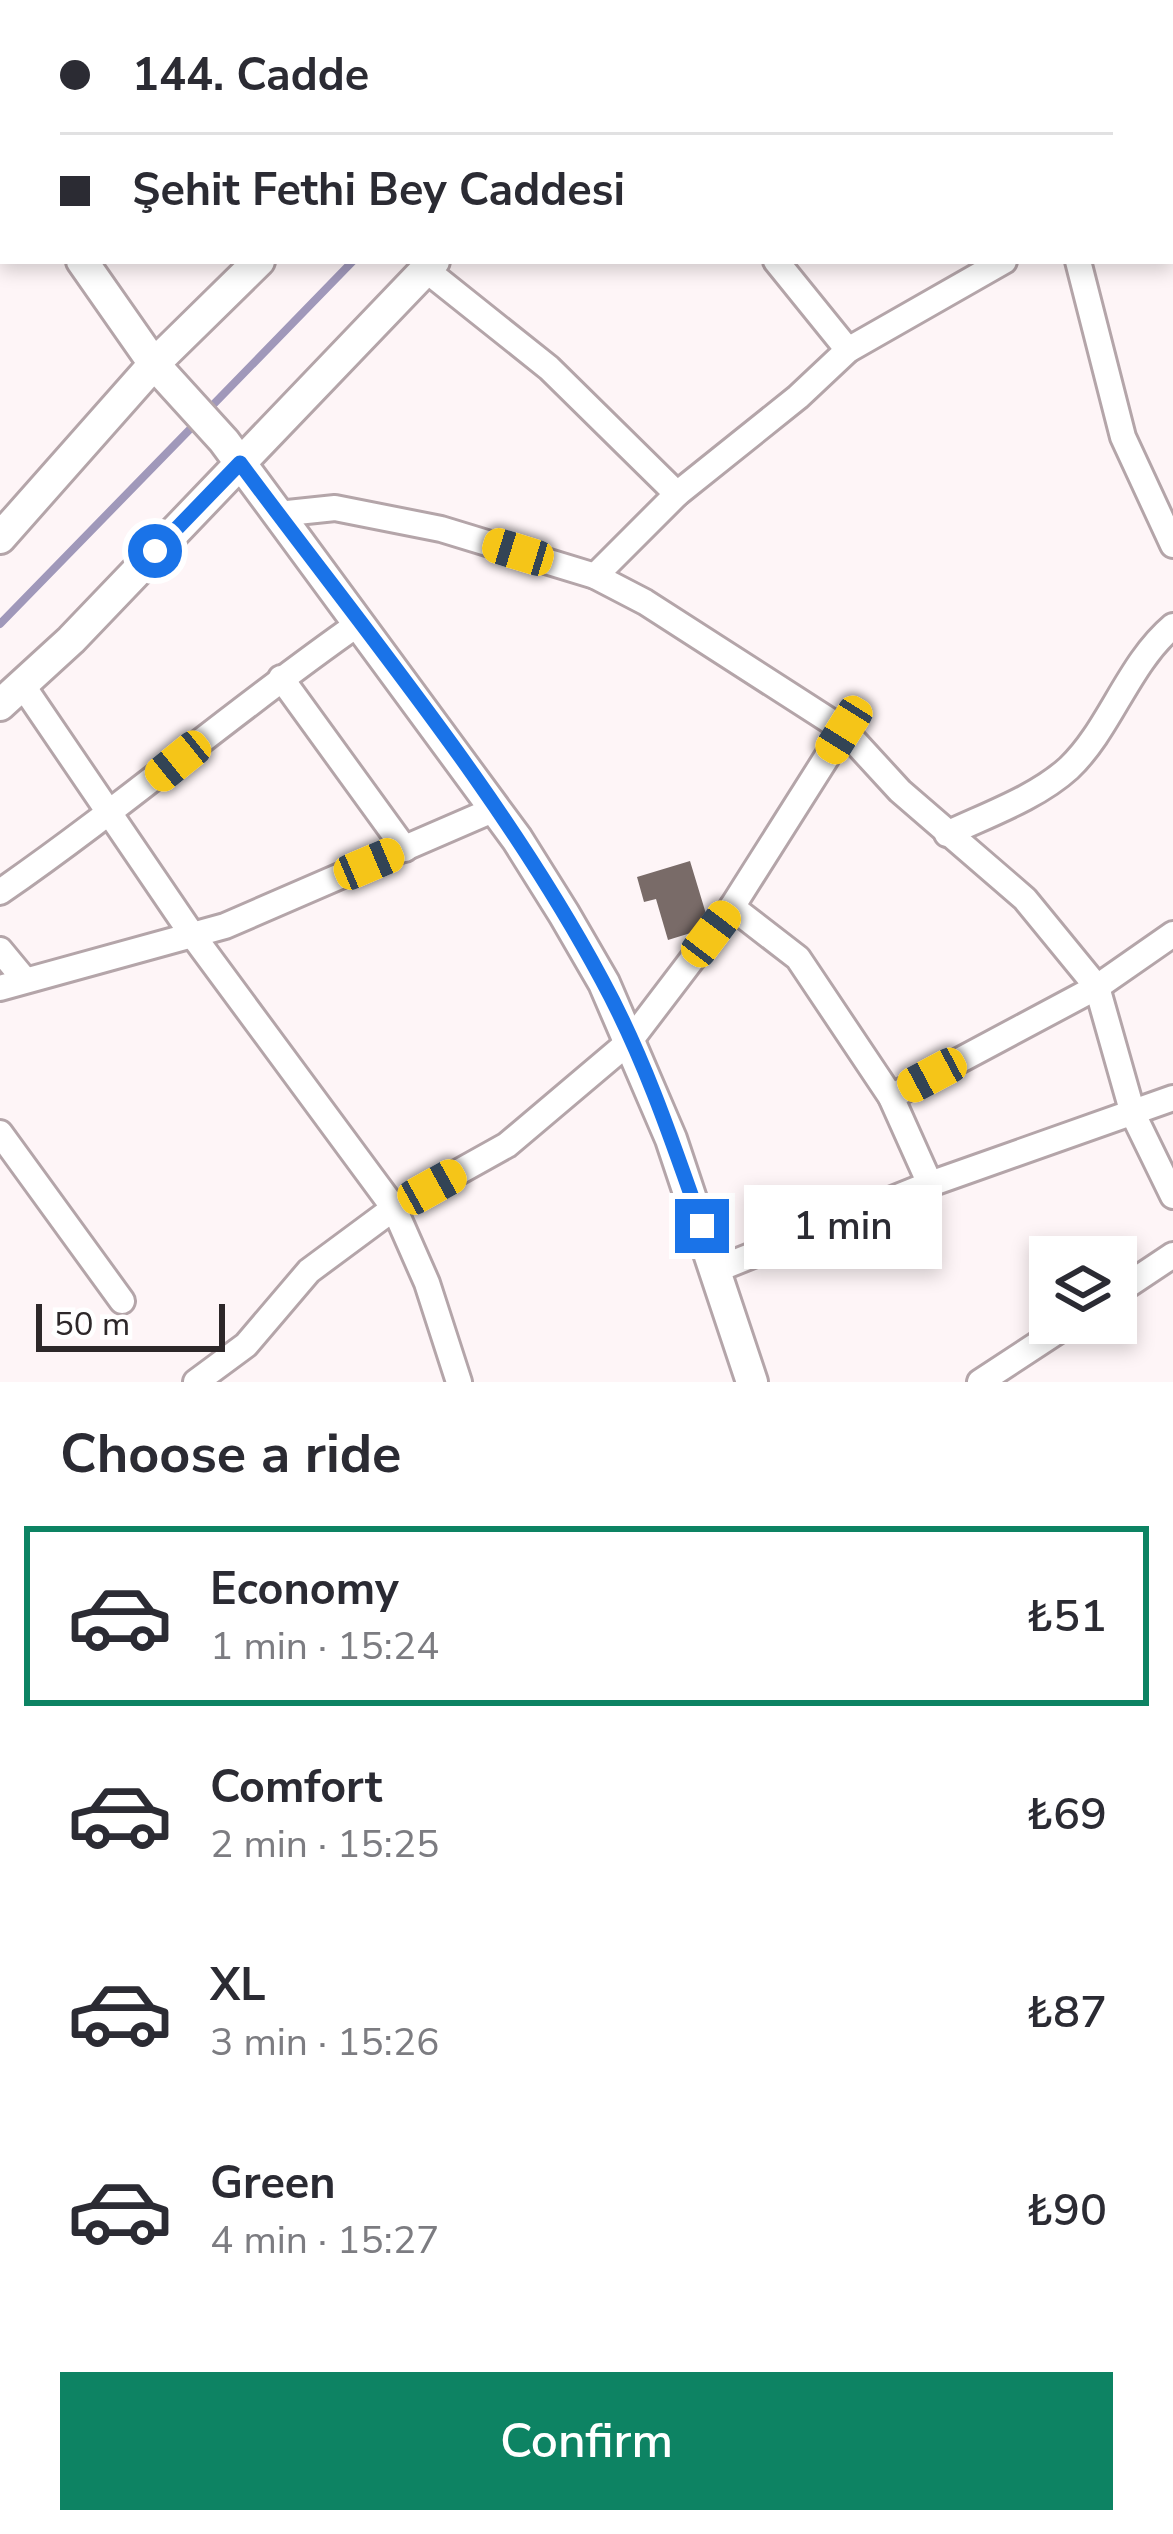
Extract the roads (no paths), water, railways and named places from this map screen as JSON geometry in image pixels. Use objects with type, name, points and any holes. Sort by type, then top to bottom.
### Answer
[{"type":"street","points":[[84,264],[163,374],[232,452],[278,514],[495,809],[564,914],[631,1041],[718,1269],[752,1382]]},
{"type":"street","points":[[0,538],[163,374],[256,264]]},
{"type":"street","points":[[778,264],[848,350]]},
{"type":"street","points":[[595,576],[677,494],[848,350],[997,264]]},
{"type":"street","points":[[1079,264],[1123,437],[1173,545]]},
{"type":"street","points":[[458,1382],[427,1283],[394,1208],[110,816],[11,695],[232,452],[429,265],[549,368],[677,494]]},
{"type":"street","points":[[278,514],[335,508],[441,529],[595,576],[645,602],[844,730],[947,834],[1025,899],[1097,987],[1133,1114],[1173,1196]]},
{"type":"street","points":[[0,892],[110,816],[281,678],[358,624]]},
{"type":"street","points":[[947,834],[1039,789],[1071,766],[1126,683],[1173,626]]},
{"type":"street","points":[[281,678],[405,849]]},
{"type":"street","points":[[196,1382],[246,1345],[309,1271],[394,1208],[507,1145],[631,1041],[732,907],[844,730]]},
{"type":"street","points":[[0,950],[12,983],[225,926],[495,809]]},
{"type":"street","points":[[732,907],[798,958],[890,1097],[930,1184]]},
{"type":"street","points":[[890,1097],[1097,987],[1173,934]]},
{"type":"street","points":[[718,1269],[930,1184],[1173,1098]]},
{"type":"street","points":[[3,1144],[122,1301]]},
{"type":"street","points":[[1137,1279],[1173,1255]]},
{"type":"street","points":[[980,1382],[1038,1344]]},
{"type":"waterway","points":[[206,412],[350,264]]},
{"type":"waterway","points":[[0,624],[196,423]]}]
